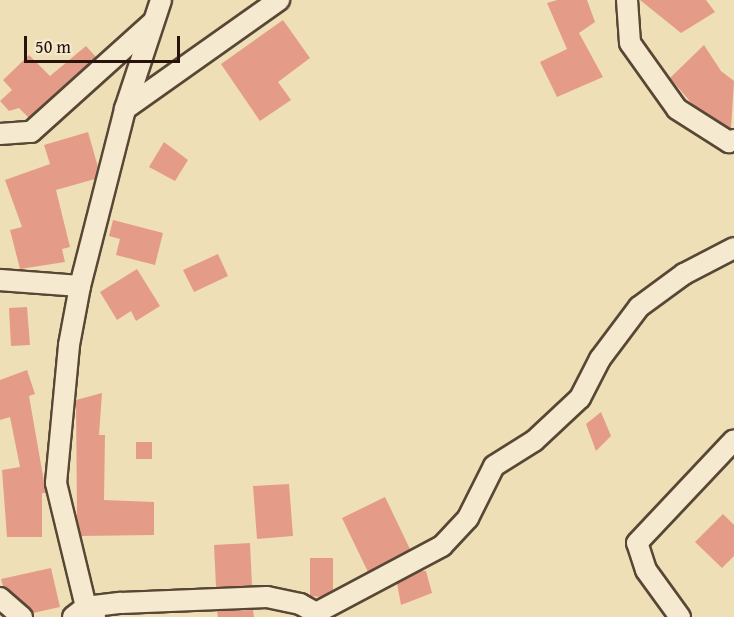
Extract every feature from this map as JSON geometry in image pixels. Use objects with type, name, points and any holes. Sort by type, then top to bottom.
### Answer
[{"type":"street","points":[[161,0],[125,109],[80,286],[69,345],[57,483],[85,614],[267,597],[316,615],[442,546],[468,518],[494,466],[534,441],[580,398],[600,359],[639,307],[684,274],[734,248]]},
{"type":"street","points":[[125,109],[279,0]]},
{"type":"street","points":[[627,0],[630,43],[677,109],[732,139]]},
{"type":"street","points":[[0,134],[31,132],[153,22]]},
{"type":"street","points":[[0,280],[80,286]]},
{"type":"street","points":[[680,617],[646,570],[637,543],[734,440]]},
{"type":"street","points":[[0,598],[22,617]]},
{"type":"building","points":[[557,0],[587,0],[595,22],[579,33],[603,77],[557,97],[540,62],[567,49],[547,3]]},
{"type":"building","points":[[640,0],[706,0],[715,12],[681,33]]},
{"type":"building","points":[[283,20],[310,58],[278,82],[291,100],[260,121],[221,64]]},
{"type":"building","points":[[704,45],[721,71],[734,81],[731,129],[693,105],[670,78]]},
{"type":"building","points":[[86,46],[96,57],[29,118],[19,108],[9,111],[0,101],[12,90],[3,80],[29,55],[50,76]]},
{"type":"building","points":[[88,132],[98,167],[95,179],[56,190],[70,247],[62,249],[65,262],[20,269],[10,230],[22,227],[5,180],[50,164],[44,145]]},
{"type":"building","points":[[164,142],[188,160],[175,181],[149,167]]},
{"type":"building","points":[[113,220],[163,233],[155,265],[116,255],[120,239],[109,236]]},
{"type":"building","points":[[218,254],[228,276],[194,292],[183,270]]},
{"type":"building","points":[[137,269],[160,306],[136,321],[131,311],[117,320],[100,292]]},
{"type":"building","points":[[27,307],[30,345],[11,346],[9,308]]},
{"type":"building","points":[[27,370],[35,394],[29,396],[46,493],[42,493],[42,537],[7,537],[2,470],[20,467],[10,417],[0,420],[0,380]]},
{"type":"building","points":[[102,393],[99,435],[105,435],[104,500],[154,502],[154,535],[81,536],[77,518],[76,400]]},
{"type":"building","points":[[601,412],[611,436],[596,451],[586,424]]},
{"type":"building","points":[[136,442],[152,442],[152,459],[136,459]]},
{"type":"building","points":[[289,484],[293,536],[257,539],[253,486]]},
{"type":"building","points":[[385,497],[410,549],[368,572],[342,518]]},
{"type":"building","points":[[723,514],[734,525],[734,556],[722,568],[695,542]]},
{"type":"building","points":[[250,543],[252,586],[216,587],[214,545]]},
{"type":"building","points":[[310,558],[333,558],[333,590],[321,597],[310,596]]},
{"type":"building","points":[[51,568],[60,607],[33,613],[3,586],[1,579]]},
{"type":"building","points":[[420,571],[426,571],[432,593],[401,605],[397,583]]},
{"type":"building","points":[[253,610],[254,617],[218,617],[217,611]]}]
